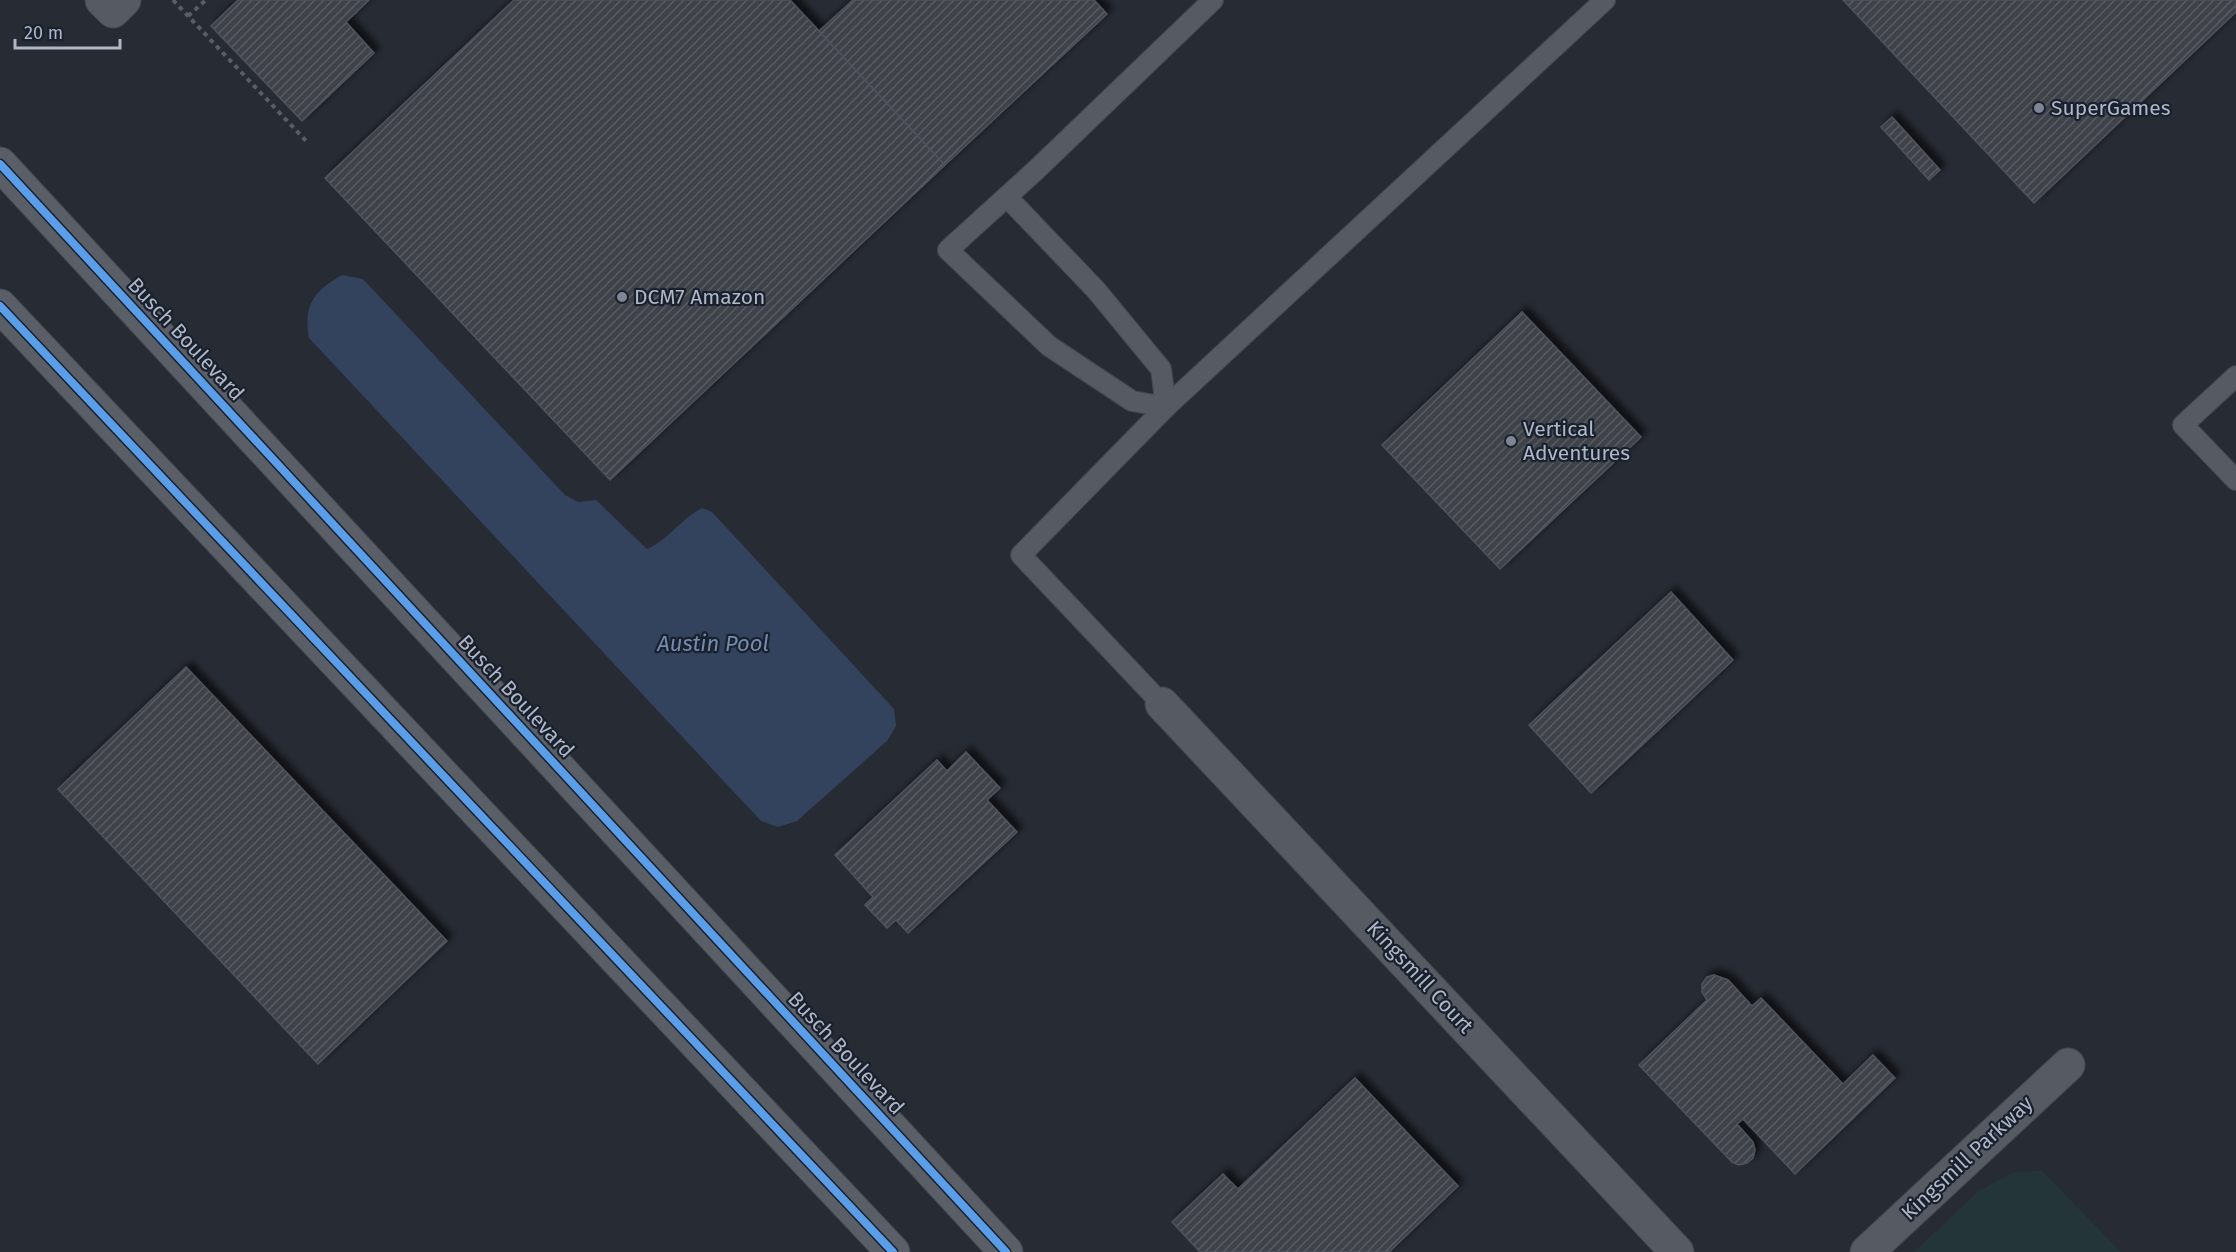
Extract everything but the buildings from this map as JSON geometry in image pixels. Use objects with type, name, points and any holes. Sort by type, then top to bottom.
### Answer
[{"type":"main road","name":"Busch Boulevard","points":[[0,164],[1006,1252]]},
{"type":"main road","points":[[0,306],[893,1252]]},
{"type":"street","points":[[102,0],[113,11],[124,0]]},
{"type":"street","name":"Kingsmill Court","points":[[1162,704],[1677,1252]]},
{"type":"street","name":"Kingsmill Parkway","points":[[1867,1252],[2068,1065]]},
{"type":"lane","points":[[1166,407],[1132,401],[1049,346],[948,250],[1007,197],[1213,0]]},
{"type":"lane","points":[[1162,704],[1021,555],[1166,407],[1605,0]]},
{"type":"lane","points":[[1007,197],[1096,290],[1161,369],[1166,407]]},
{"type":"lane","points":[[2236,376],[2182,425],[2236,480]]},
{"type":"path","points":[[173,0],[309,144]]},
{"type":"path","points":[[188,16],[206,0]]},
{"type":"shaded area","points":[[2042,1171],[2121,1252],[1914,1252],[1978,1191],[2014,1172]]},
{"type":"water","name":"Austin Pool","points":[[342,275],[363,279],[565,495],[578,502],[596,500],[647,549],[702,508],[712,512],[894,709],[896,726],[887,741],[797,821],[778,827],[761,821],[309,338],[308,316],[313,300],[324,287]]},
{"type":"cycle path","points":[[0,164],[1006,1252]]},
{"type":"cycle path","points":[[0,306],[893,1252]]},
{"type":"place","name":"SuperGames","points":[[2039,108]]},
{"type":"place","name":"DCM7 Amazon","points":[[622,297]]},
{"type":"place","name":"Vertical Adventures","points":[[1511,441]]}]
